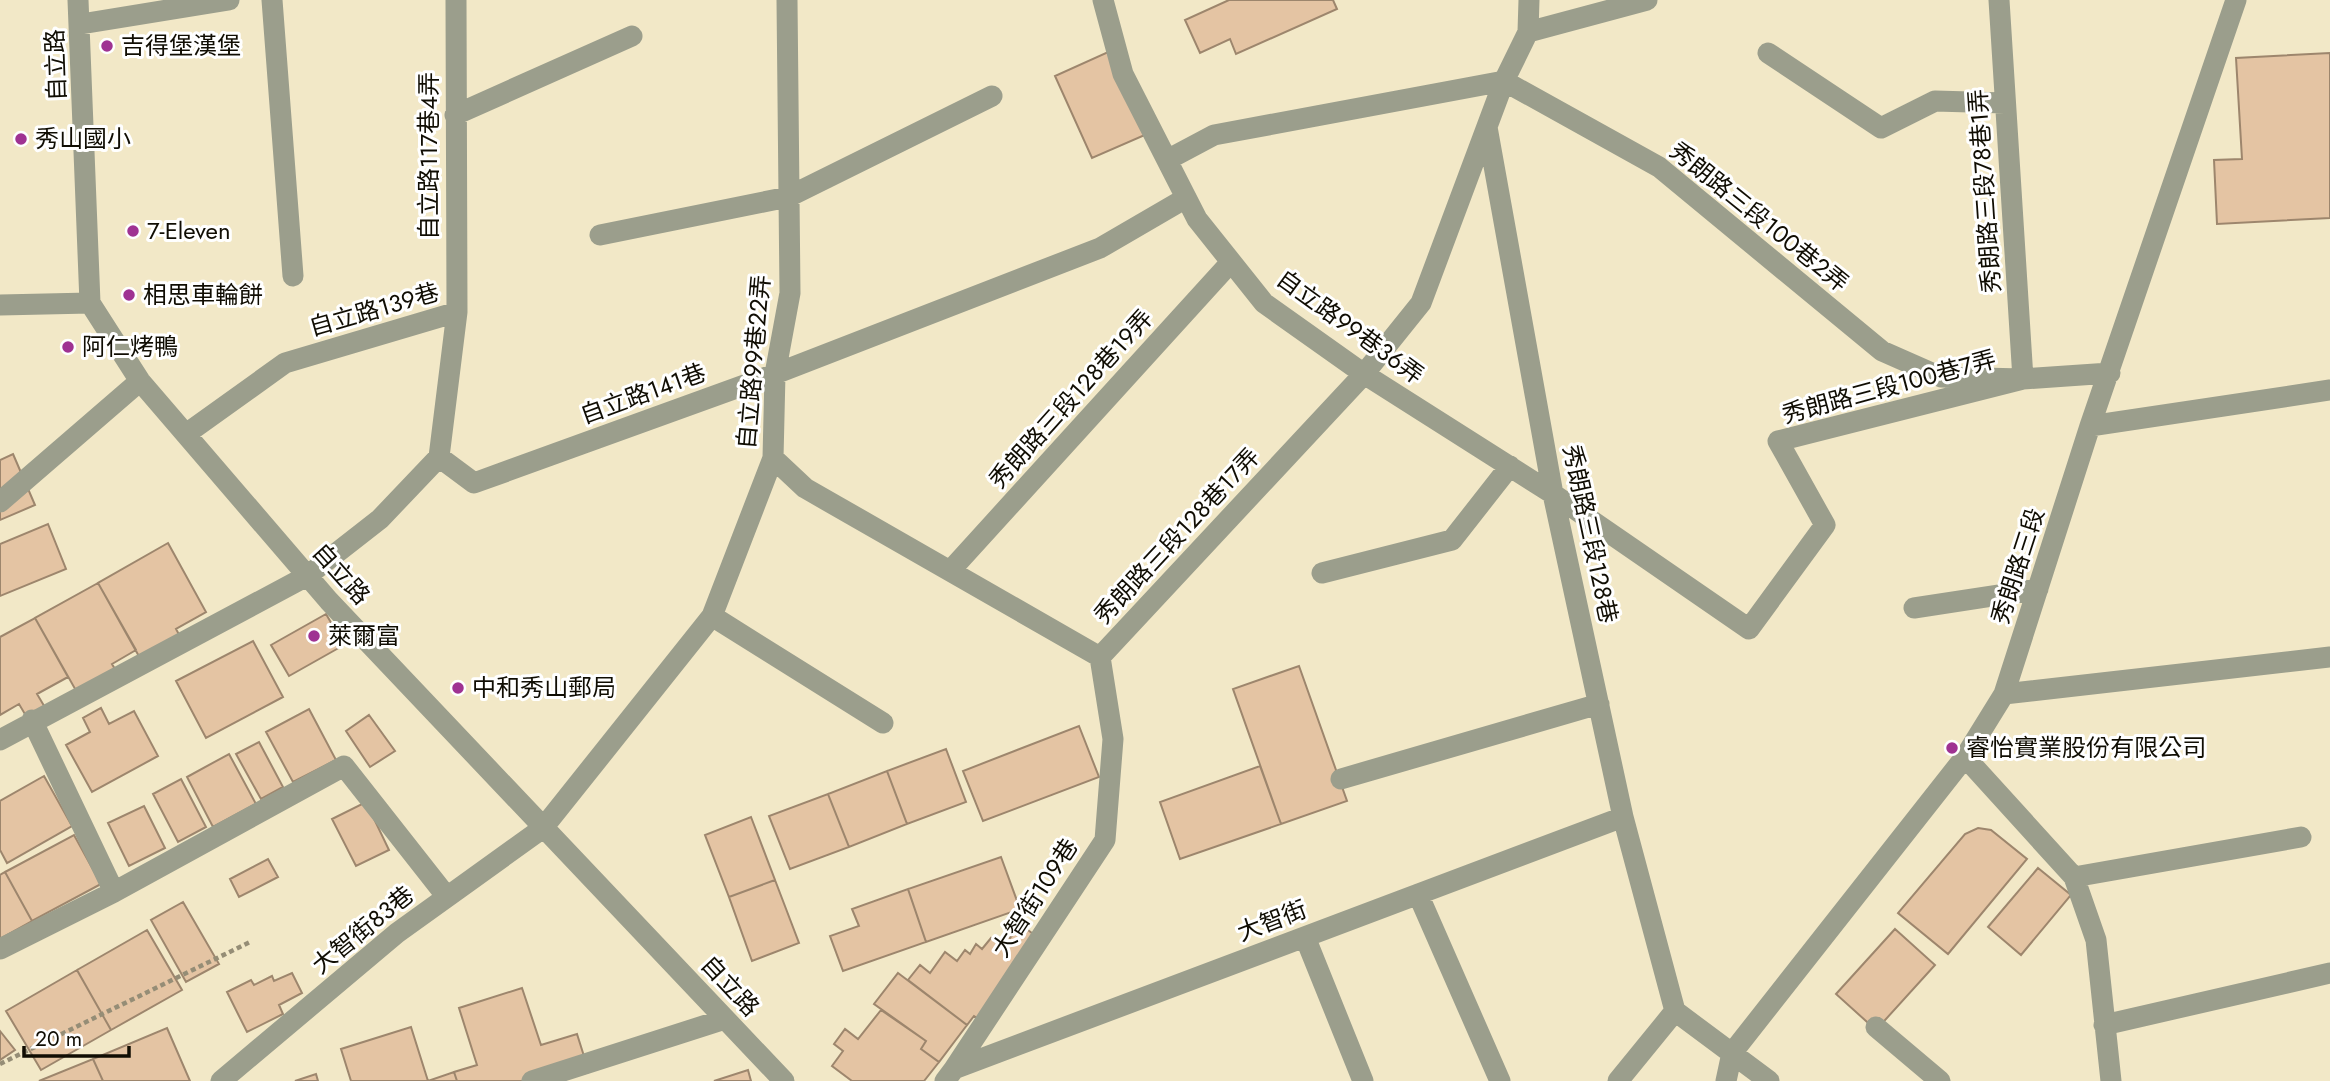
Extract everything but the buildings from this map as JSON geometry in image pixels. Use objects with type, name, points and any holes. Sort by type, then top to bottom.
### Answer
[{"type":"street","name":"自立路","points":[[78,0],[90,303],[140,381],[307,576],[784,1081]]},
{"type":"street","points":[[81,24],[229,0]]},
{"type":"street","points":[[272,0],[293,276]]},
{"type":"street","name":"自立路117巷4弄","points":[[456,0],[457,312]]},
{"type":"street","name":"自立路99巷22弄","points":[[543,828],[712,616],[773,458],[775,374],[790,293],[788,0]]},
{"type":"street","name":"自立路99巷36弄","points":[[1103,0],[1123,74],[1197,219],[1264,303],[1364,374],[1553,494],[1749,629]]},
{"type":"street","points":[[1487,127],[1504,81],[1528,33],[1529,0]]},
{"type":"street","points":[[1528,33],[1647,0]]},
{"type":"street","name":"秀朗路三段78巷1弄","points":[[1999,0],[2023,379]]},
{"type":"street","name":"秀朗路三段","points":[[1726,1081],[1732,1054],[1965,757],[2004,694],[2090,426],[2236,0]]},
{"type":"street","points":[[455,115],[632,36]]},
{"type":"street","points":[[1768,53],[1881,128],[1935,101],[2005,103]]},
{"type":"street","points":[[1167,160],[1214,135],[1504,81]]},
{"type":"street","name":"秀朗路三段100巷2弄","points":[[1504,81],[1659,167],[1882,351],[1941,377],[2023,379]]},
{"type":"street","points":[[600,234],[788,197],[992,96]]},
{"type":"street","name":"秀朗路三段128巷17弄","points":[[773,458],[805,488],[1100,657],[1364,374],[1421,303],[1487,127]]},
{"type":"street","name":"秀朗路三段128巷","points":[[1487,127],[1553,494],[1623,817],[1675,1012]]},
{"type":"street","name":"自立路141巷","points":[[439,457],[474,483],[775,374],[1100,248],[1186,198]]},
{"type":"street","name":"秀朗路三段128巷19弄","points":[[950,571],[1231,262]]},
{"type":"street","points":[[0,305],[90,303]]},
{"type":"street","name":"自立路139巷","points":[[186,434],[285,363],[457,312],[439,457]]},
{"type":"street","points":[[2023,379],[2110,373]]},
{"type":"street","name":"秀朗路三段100巷7弄","points":[[1749,629],[1825,525],[1778,441],[2023,379]]},
{"type":"street","points":[[0,502],[140,381]]},
{"type":"street","points":[[2090,426],[2330,390]]},
{"type":"street","points":[[0,740],[32,720],[307,576],[380,519],[439,457]]},
{"type":"street","points":[[1322,573],[1452,540],[1510,466]]},
{"type":"street","points":[[1914,608],[2038,589]]},
{"type":"street","points":[[712,616],[883,723]]},
{"type":"street","name":"大智街109巷","points":[[949,1075],[1105,840],[1113,739],[1100,657]]},
{"type":"street","points":[[2004,694],[2330,657]]},
{"type":"street","points":[[1341,779],[1599,704]]},
{"type":"street","points":[[32,720],[114,892]]},
{"type":"street","points":[[1965,757],[2074,877],[2096,940],[2111,1081]]},
{"type":"street","points":[[0,949],[114,892],[344,766],[447,897]]},
{"type":"street","name":"大智街","points":[[949,1075],[1623,817]]},
{"type":"street","name":"大智街83巷","points":[[221,1081],[397,933],[543,828]]},
{"type":"street","points":[[2074,877],[2301,837]]},
{"type":"street","points":[[1418,894],[1500,1081]]},
{"type":"street","points":[[1305,937],[1363,1081]]},
{"type":"street","points":[[2104,1025],[2330,973]]},
{"type":"street","points":[[1618,1081],[1675,1012],[1769,1081]]},
{"type":"street","points":[[532,1081],[725,1019]]},
{"type":"street","points":[[1876,1027],[1940,1081]]},
{"type":"path","points":[[0,1064],[250,942]]},
{"type":"place","name":"吉得堡漢堡","points":[[107,46]]},
{"type":"place","name":"秀山國小","points":[[21,139]]},
{"type":"place","name":"7-Eleven","points":[[133,231]]},
{"type":"place","name":"相思車輪餅","points":[[129,295]]},
{"type":"place","name":"阿仁烤鴨","points":[[68,347]]},
{"type":"place","name":"萊爾富","points":[[314,636]]},
{"type":"place","name":"中和秀山郵局","points":[[458,688]]},
{"type":"place","name":"睿怡實業股份有限公司","points":[[1952,748]]}]
